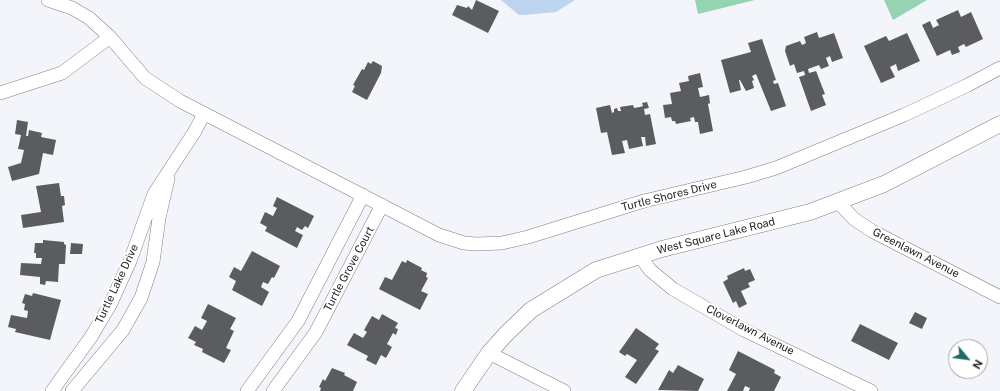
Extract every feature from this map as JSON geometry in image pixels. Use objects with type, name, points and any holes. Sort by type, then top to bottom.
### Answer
[{"type":"street","points":[[48,0],[86,16],[110,37],[139,72],[152,84],[204,114]]},
{"type":"street","points":[[0,94],[62,73],[110,37]]},
{"type":"street","name":"Turtle Shores Drive","points":[[204,114],[419,225],[451,239],[476,244],[502,243],[644,201],[746,177],[776,168],[904,115],[966,86],[1000,68]]},
{"type":"street","name":"Turtle Lake Drive","points":[[52,391],[91,336],[110,305],[130,261],[154,194],[170,171],[204,114]]},
{"type":"street","name":"West Square Lake Road","points":[[463,391],[489,353],[531,310],[596,270],[640,256],[787,219],[838,202],[884,184],[997,130]]},
{"type":"street","name":"Turtle Lake Drive","points":[[72,391],[123,330],[141,298],[153,262],[161,207],[170,171]]},
{"type":"street","name":"Turtle Grove Court","points":[[246,391],[298,321],[363,196]]},
{"type":"street","name":"Greenlawn Avenue","points":[[838,202],[854,220],[872,231],[1000,297]]},
{"type":"street","name":"Turtle Grove Court","points":[[273,391],[316,332],[382,205]]},
{"type":"street","name":"Cloverlawn Avenue","points":[[640,256],[650,270],[673,289],[744,330],[871,391]]},
{"type":"street","points":[[298,321],[316,332]]},
{"type":"street","points":[[489,353],[564,391]]},
{"type":"green space","points":[[695,0],[755,0],[698,14]]},
{"type":"green space","points":[[884,0],[927,0],[893,20]]},
{"type":"water","points":[[501,0],[575,0],[556,12],[519,15]]},
{"type":"building","points":[[476,0],[499,11],[488,33],[452,15],[457,5],[467,8],[468,6],[472,10]]},
{"type":"building","points":[[958,10],[961,17],[971,12],[983,39],[966,47],[964,44],[958,47],[960,52],[952,55],[950,50],[937,56],[922,25],[930,21],[933,28],[939,25],[936,20]]},
{"type":"building","points":[[817,32],[819,38],[834,33],[843,58],[832,62],[830,56],[826,58],[829,66],[821,69],[819,65],[808,69],[809,73],[816,71],[825,94],[822,95],[826,105],[811,111],[799,77],[805,75],[804,71],[797,73],[794,64],[790,66],[785,51],[786,46],[800,41],[802,45],[806,43],[804,37]]},
{"type":"building","points":[[907,33],[920,61],[898,71],[896,64],[890,67],[895,77],[881,83],[864,46],[886,36],[889,41]]},
{"type":"building","points":[[762,39],[776,80],[773,81],[774,84],[778,83],[786,106],[771,111],[756,74],[752,76],[754,80],[752,81],[754,88],[746,91],[739,80],[741,90],[730,93],[721,60],[751,52],[748,43]]},
{"type":"building","points":[[373,61],[382,66],[381,73],[367,100],[352,92],[355,86],[353,85],[362,69],[364,70],[368,62],[371,64]]},
{"type":"building","points":[[700,73],[703,87],[698,88],[700,97],[709,95],[710,103],[708,104],[713,131],[700,134],[698,122],[695,122],[694,117],[690,118],[691,121],[676,124],[675,121],[672,121],[671,117],[665,118],[663,105],[672,104],[670,93],[681,91],[679,83],[689,81],[688,76]]},
{"type":"building","points":[[647,102],[649,108],[644,109],[645,115],[650,114],[656,144],[646,146],[645,137],[641,137],[643,146],[629,149],[627,140],[622,141],[625,153],[612,155],[607,132],[601,133],[596,108],[610,105],[612,113],[614,112],[614,109],[617,108],[618,111],[621,111],[620,107],[633,105],[634,108],[640,107],[643,106],[642,103]]},
{"type":"building","points":[[17,120],[28,122],[26,136],[28,136],[29,130],[42,133],[41,137],[56,140],[53,155],[43,153],[39,174],[12,181],[8,167],[21,163],[24,150],[18,149],[21,135],[15,134]]},
{"type":"building","points":[[59,183],[61,196],[64,196],[65,205],[62,206],[64,222],[23,228],[21,215],[41,212],[36,186]]},
{"type":"building","points":[[277,197],[314,216],[308,228],[305,226],[302,230],[297,227],[295,231],[303,235],[297,248],[265,231],[267,227],[260,223],[265,212],[273,216],[277,208],[273,206]]},
{"type":"building","points":[[43,240],[64,242],[66,245],[65,264],[59,264],[58,282],[46,281],[45,285],[40,284],[40,277],[20,275],[21,263],[41,264],[42,258],[36,258],[36,253],[34,253],[35,243],[43,243]]},
{"type":"building","points":[[71,243],[83,244],[82,254],[70,254]]},
{"type":"building","points":[[252,251],[280,266],[274,278],[272,277],[268,284],[263,282],[261,287],[269,292],[262,306],[232,290],[236,281],[229,277],[234,267],[241,271]]},
{"type":"building","points":[[407,260],[422,268],[421,270],[427,273],[426,277],[428,278],[421,291],[428,294],[420,310],[379,289],[385,277],[392,280],[402,261],[406,263]]},
{"type":"building","points":[[744,268],[745,271],[750,269],[755,280],[748,283],[750,287],[741,291],[747,304],[739,308],[736,301],[733,303],[723,282],[728,279],[727,276]]},
{"type":"building","points":[[33,293],[61,300],[50,340],[15,332],[16,329],[8,327],[11,315],[27,318],[28,311],[24,310],[25,304],[22,303],[25,294],[32,296]]},
{"type":"building","points":[[208,304],[236,318],[230,329],[234,331],[226,348],[231,350],[224,363],[202,352],[203,349],[194,345],[196,342],[188,338],[195,326],[202,330],[207,321],[201,318]]},
{"type":"building","points":[[915,312],[927,318],[922,329],[909,323]]},
{"type":"building","points":[[382,314],[398,323],[395,328],[398,329],[396,335],[393,333],[387,344],[392,347],[386,358],[381,355],[376,365],[366,360],[368,356],[347,345],[354,333],[363,338],[367,332],[364,330],[372,316],[379,320]]},
{"type":"building","points":[[860,324],[898,343],[889,360],[851,341]]},
{"type":"building","points":[[636,328],[659,344],[655,349],[659,351],[636,384],[625,377],[637,360],[627,354],[625,356],[619,352]]},
{"type":"building","points":[[738,351],[775,370],[774,373],[781,377],[774,391],[749,391],[750,388],[745,386],[743,391],[727,391],[736,374],[729,370]]},
{"type":"building","points":[[678,365],[704,379],[698,391],[658,390],[669,370],[673,373]]},
{"type":"building","points":[[332,368],[345,373],[344,375],[357,382],[353,391],[320,391],[321,388],[319,387],[323,379],[325,381]]}]
